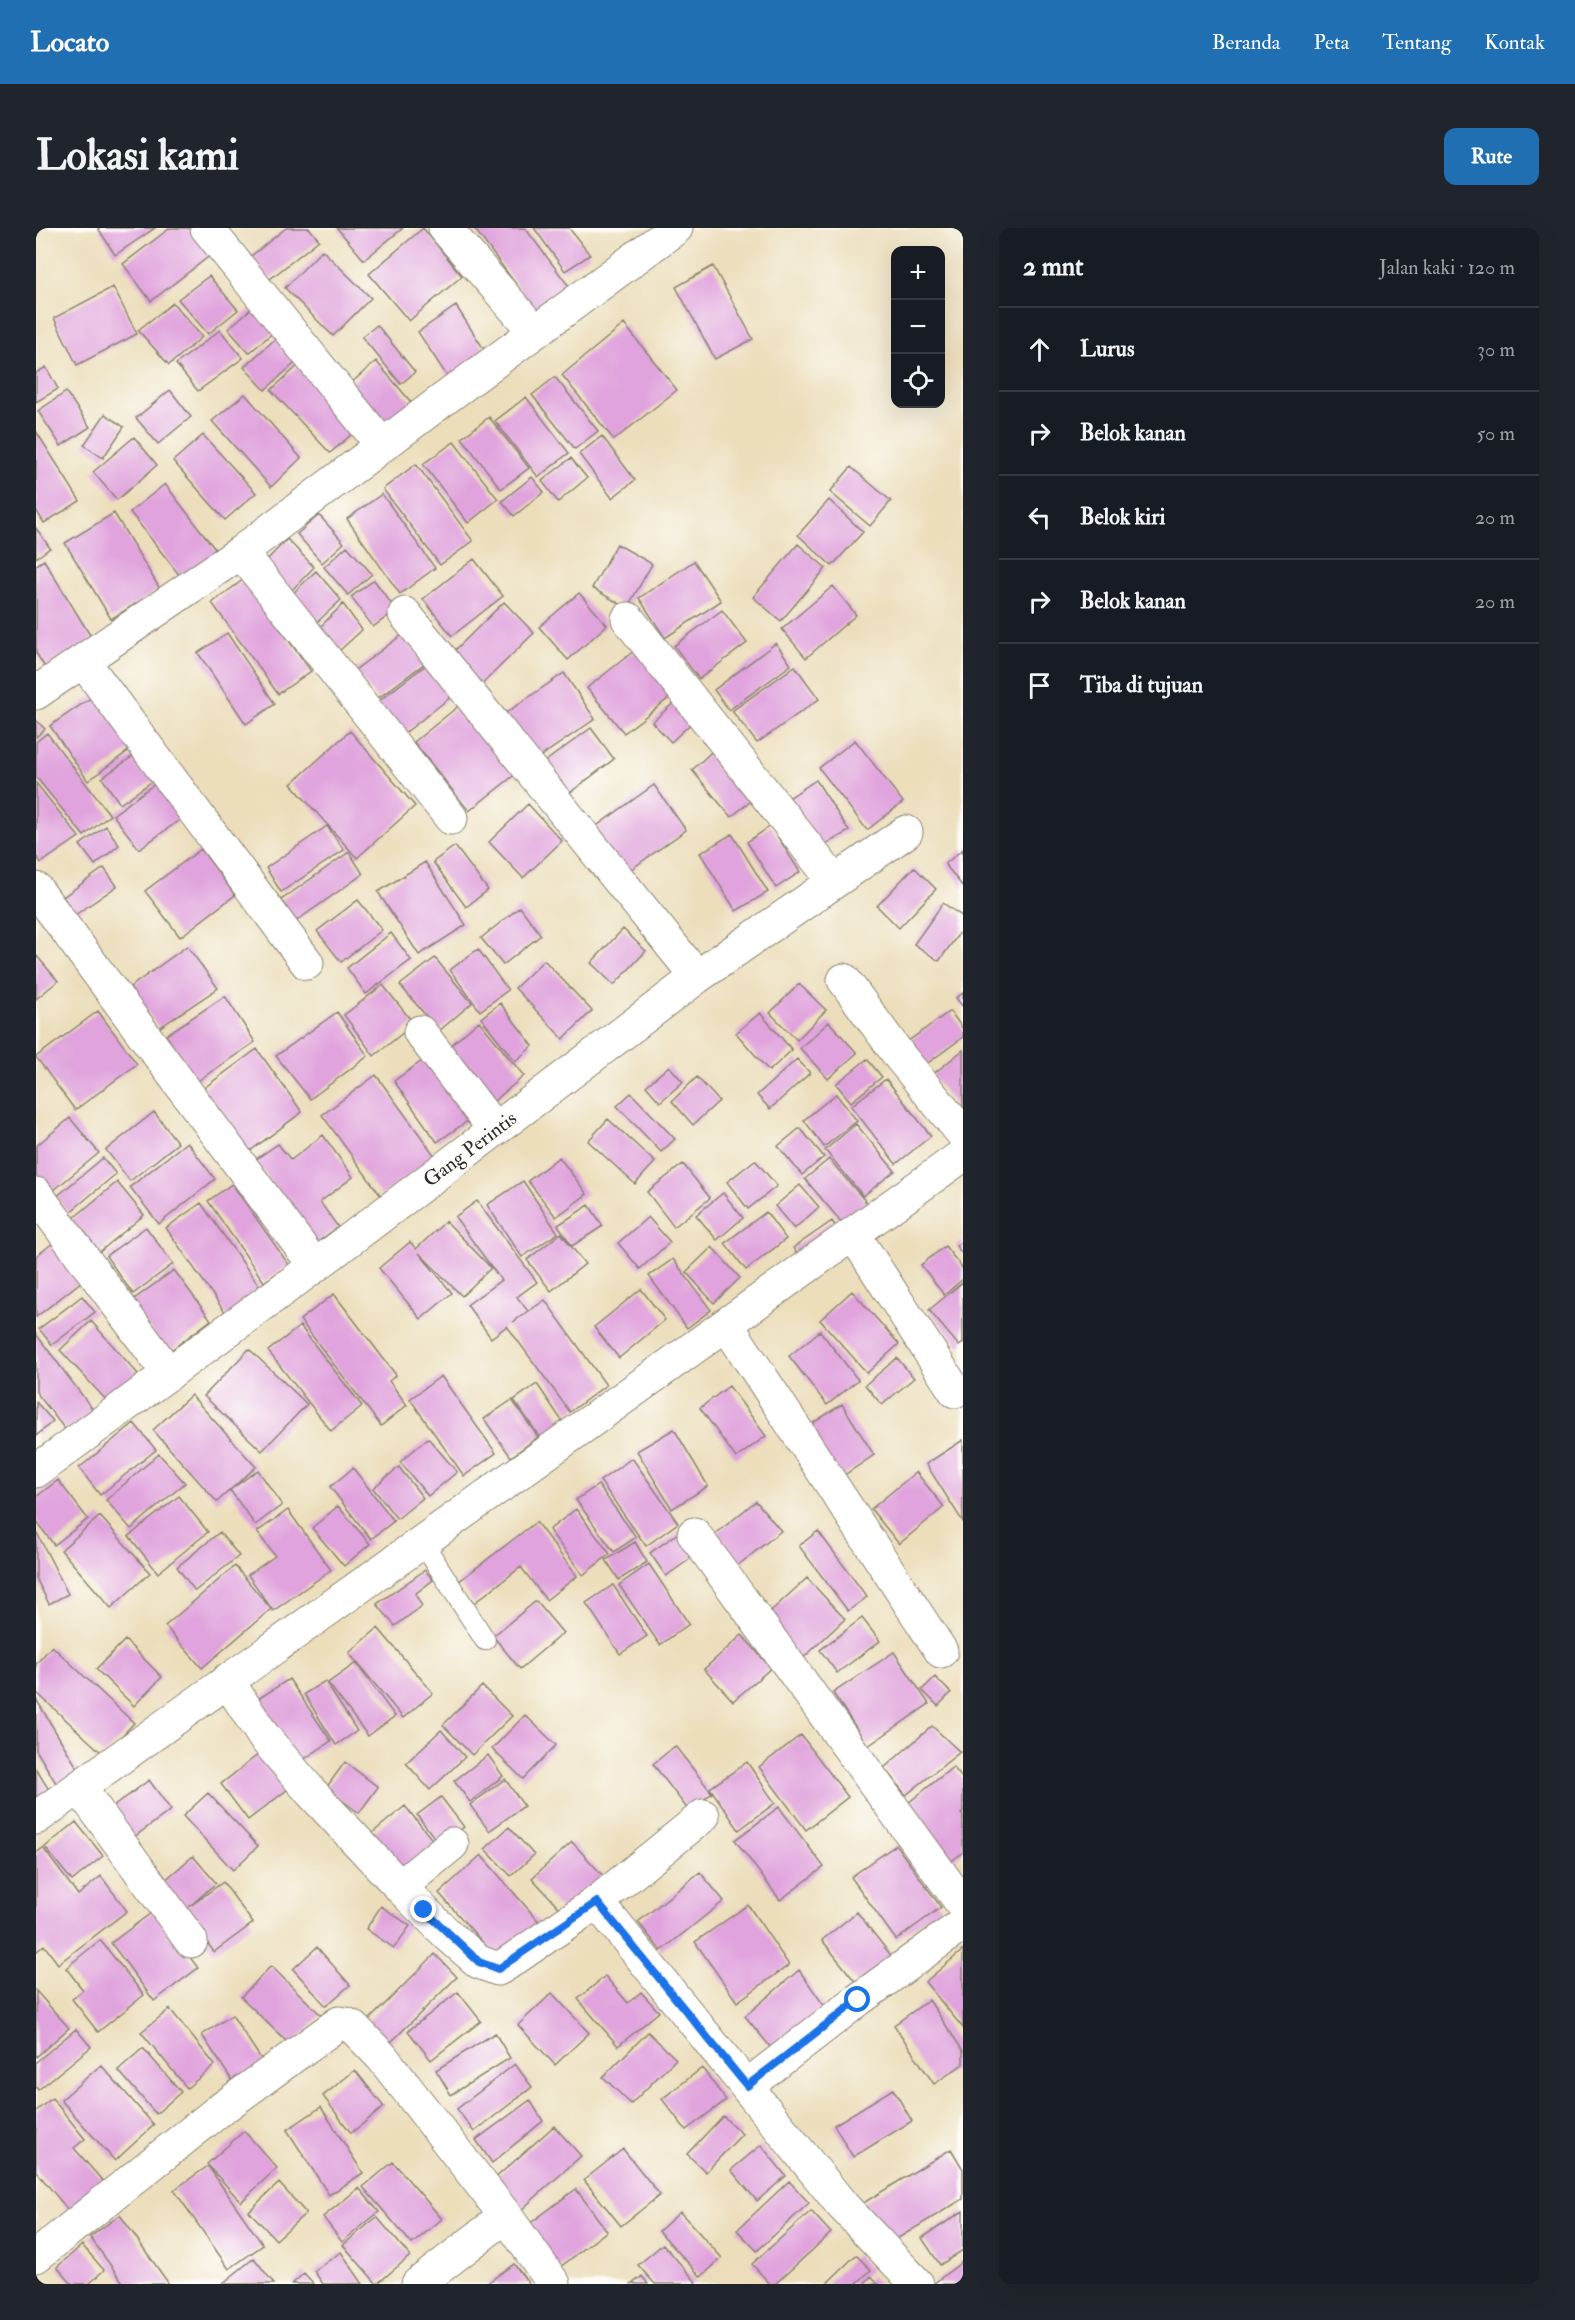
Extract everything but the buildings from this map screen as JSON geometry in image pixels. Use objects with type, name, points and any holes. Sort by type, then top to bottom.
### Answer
[{"type":"street","points":[[207,228],[382,445]]},
{"type":"street","points":[[445,228],[535,332]]},
{"type":"street","points":[[36,693],[241,552],[676,228]]},
{"type":"street","points":[[241,552],[451,818]]},
{"type":"street","points":[[405,614],[697,977]]},
{"type":"street","points":[[628,620],[834,881]]},
{"type":"street","points":[[83,661],[307,963]]},
{"type":"street","name":"Gang Perintis","points":[[36,1471],[315,1266],[697,977],[906,831]]},
{"type":"street","points":[[36,889],[315,1266]]},
{"type":"street","points":[[844,980],[901,1058],[963,1134]]},
{"type":"street","points":[[420,1032],[495,1130]]},
{"type":"street","points":[[36,1818],[963,1155]]},
{"type":"street","points":[[36,1194],[170,1374]]},
{"type":"street","points":[[854,1235],[955,1391]]},
{"type":"street","points":[[727,1325],[941,1652]]},
{"type":"street","points":[[694,1534],[963,1905]]},
{"type":"street","points":[[227,1680],[264,1737],[311,1792],[400,1887],[479,1962],[498,1969],[597,1902],[703,1816]]},
{"type":"street","points":[[79,1787],[191,1941]]},
{"type":"street","points":[[400,1887],[452,1844]]},
{"type":"street","points":[[597,1902],[843,2206],[917,2284]]},
{"type":"street","points":[[747,2086],[858,2000],[963,1924]]},
{"type":"street","points":[[36,2256],[217,2112],[339,2023],[354,2028],[382,2057],[506,2216],[554,2284]]},
{"type":"street","points":[[418,2284],[506,2216]]},
{"type":"lane","points":[[423,1543],[485,1640]]},
{"type":"route","points":[[424,1910],[479,1962],[498,1969],[597,1902],[747,2086],[858,2000]]}]
